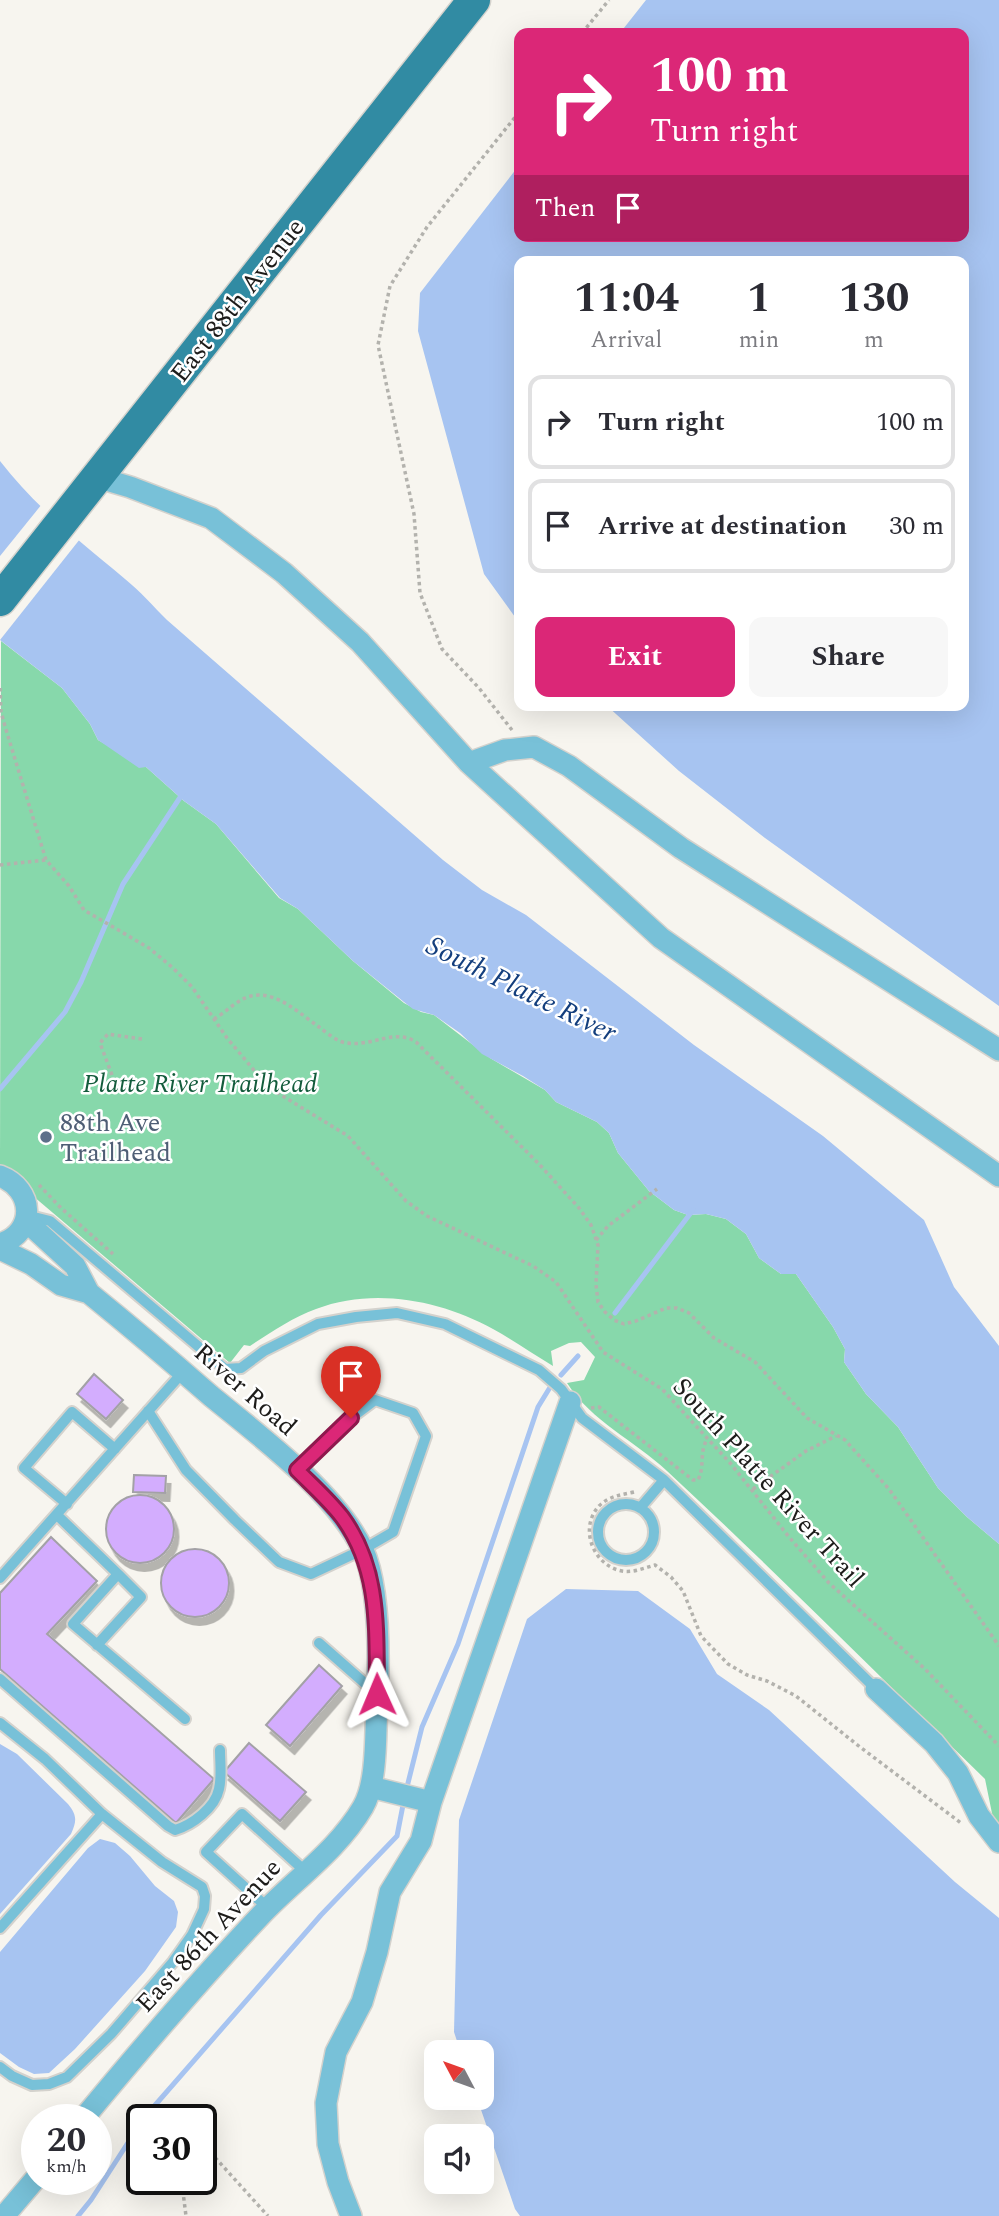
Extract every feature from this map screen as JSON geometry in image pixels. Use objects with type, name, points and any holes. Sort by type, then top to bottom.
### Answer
[{"type":"main road","name":"East 88th Avenue","points":[[0,600],[474,0]]},
{"type":"street","points":[[96,477],[211,518],[284,573],[360,642],[470,763],[661,938],[999,1176]]},
{"type":"street","points":[[470,763],[505,750],[534,747],[569,766],[681,848],[999,1050]]},
{"type":"street","points":[[0,1176],[19,1188],[25,1198],[26,1218],[21,1230],[0,1247]]},
{"type":"street","name":"River Road","points":[[26,1218],[75,1266],[89,1293],[297,1470],[340,1514],[362,1550],[369,1568],[375,1607],[378,1789]]},
{"type":"street","name":"River Road","points":[[0,1247],[32,1264],[61,1285],[89,1293]]},
{"type":"street","points":[[351,2216],[328,2144],[326,2103],[336,2052],[362,2002],[377,1952],[390,1892],[421,1841],[423,1800],[573,1401]]},
{"type":"street","points":[[876,1689],[934,1743],[958,1773],[979,1816],[999,1842]]},
{"type":"street","points":[[378,1789],[423,1800]]},
{"type":"street","name":"East 86th Avenue","points":[[95,2104],[268,1908],[326,1852],[358,1815],[368,1797],[378,1789]]},
{"type":"street","points":[[4,2216],[22,2195]]},
{"type":"lane","points":[[26,1218],[50,1221],[225,1369],[242,1368],[264,1351],[318,1324],[356,1317],[397,1314],[445,1324],[545,1375],[573,1401],[582,1418],[664,1480],[876,1689]]},
{"type":"lane","points":[[0,1578],[183,1372]]},
{"type":"lane","points":[[148,1411],[186,1470],[279,1562],[311,1574],[393,1532],[426,1436],[413,1413],[374,1400],[351,1418],[297,1470]]},
{"type":"lane","points":[[67,1504],[24,1468],[72,1412],[115,1449]]},
{"type":"lane","points":[[640,1508],[664,1480]]},
{"type":"lane","points":[[622,1505],[640,1508],[647,1513],[654,1527],[651,1545],[638,1558],[620,1559],[611,1555],[600,1541],[601,1522],[606,1514],[622,1505]]},
{"type":"lane","points":[[57,1515],[141,1597],[97,1645]]},
{"type":"lane","points":[[118,1574],[73,1624],[184,1719]]},
{"type":"lane","points":[[319,1643],[377,1694]]},
{"type":"lane","points":[[0,1679],[175,1830],[186,1827],[213,1803],[219,1791],[220,1750]]},
{"type":"lane","points":[[0,1723],[45,1759],[102,1814],[162,1862],[202,1887],[205,1896],[204,1909],[192,1936],[173,1962],[104,2042],[67,2077],[49,2084],[32,2085],[0,2067]]},
{"type":"lane","points":[[0,1928],[102,1814]]},
{"type":"lane","points":[[268,1908],[206,1852],[242,1814],[306,1872]]},
{"type":"path","points":[[586,28],[609,0]]},
{"type":"path","points":[[514,118],[427,227],[390,286],[379,345],[414,514],[421,593],[442,649],[479,688],[526,748]]},
{"type":"path","name":"South Platte River Trail","points":[[0,688],[1,712],[6,733],[46,860],[69,886],[84,910],[149,948],[173,968],[192,987],[249,1066],[268,1087],[348,1136],[416,1209],[533,1266],[556,1282],[603,1352],[662,1389],[753,1489],[789,1537],[829,1583],[925,1669],[999,1746]]},
{"type":"path","points":[[0,866],[46,860]]},
{"type":"path","points":[[214,1019],[249,996],[264,996],[279,1000],[343,1043],[358,1044],[394,1036],[407,1037],[416,1042],[539,1164],[591,1225],[598,1245],[598,1302],[604,1312],[614,1321],[624,1324],[666,1308],[677,1308],[690,1313],[714,1338],[755,1362],[807,1418],[851,1447],[889,1489],[999,1646]]},
{"type":"path","points":[[112,1075],[100,1043],[108,1034],[142,1039]]},
{"type":"path","points":[[32,1177],[61,1208],[113,1254]]},
{"type":"path","points":[[596,1240],[608,1226],[657,1189]]},
{"type":"path","points":[[573,1401],[599,1407],[693,1480],[698,1480],[701,1475],[703,1446],[707,1439]]},
{"type":"path","points":[[753,1489],[806,1451],[837,1436]]},
{"type":"path","points":[[638,1490],[606,1500],[594,1513],[589,1536],[592,1547],[608,1567],[633,1572],[655,1565],[683,1591],[701,1636],[728,1664],[796,1696],[969,1829]]},
{"type":"path","points":[[217,2159],[268,2216]]},
{"type":"path","points":[[183,2195],[186,2216]]},
{"type":"green space","name":"Platte River Trailhead","points":[[1,641],[62,688],[90,724],[98,740],[146,767],[184,801],[216,824],[279,898],[298,909],[353,961],[404,1003],[434,1015],[490,1058],[545,1090],[556,1102],[597,1122],[609,1133],[618,1153],[649,1191],[674,1210],[688,1215],[706,1214],[726,1219],[746,1234],[759,1258],[781,1274],[796,1274],[833,1327],[845,1349],[844,1362],[866,1394],[898,1427],[938,1488],[999,1544],[999,1828],[994,1823],[985,1779],[707,1509],[654,1460],[601,1420],[577,1397],[567,1383],[584,1380],[595,1357],[581,1342],[569,1343],[551,1351],[553,1366],[493,1329],[451,1311],[406,1300],[360,1299],[338,1302],[299,1317],[250,1346],[244,1345],[230,1363],[0,1168]]},
{"type":"water","points":[[646,0],[999,0],[999,1006],[765,838],[679,771],[613,711],[969,711],[969,256],[514,256],[514,616],[484,574],[418,331],[420,293],[514,172],[514,242],[969,242],[969,28],[624,28]]},
{"type":"water","name":"South Platte River","points":[[0,461],[59,523],[443,860],[482,890],[526,915],[694,1045],[823,1136],[924,1220],[954,1287],[999,1346],[999,1544],[938,1488],[898,1427],[866,1394],[844,1362],[845,1349],[833,1327],[796,1274],[781,1274],[759,1258],[746,1234],[726,1219],[706,1214],[688,1215],[674,1210],[649,1191],[618,1153],[609,1133],[597,1122],[556,1102],[545,1090],[482,1054],[460,1033],[434,1015],[413,1009],[404,1002],[353,961],[298,909],[280,898],[216,824],[184,801],[146,767],[139,768],[98,740],[90,724],[62,688],[0,640]]},
{"type":"water","points":[[566,1589],[638,1591],[690,1629],[717,1674],[769,1710],[955,1882],[999,1918],[999,2216],[520,2216],[515,2209],[494,2148],[494,2124],[486,2124],[481,2110],[494,2110],[494,2040],[457,2040],[454,2032],[459,1820],[527,1619]]},
{"type":"water","points":[[0,1744],[17,1754],[68,1804],[75,1818],[71,1834],[0,1914]]},
{"type":"water","points":[[100,1839],[115,1843],[130,1856],[155,1886],[174,1901],[178,1912],[176,1927],[145,1971],[75,2049],[49,2073],[34,2074],[0,2053],[0,1952],[88,1848]]},
{"type":"pier","points":[[42,504],[80,539],[0,640],[0,556]]},
{"type":"building","points":[[94,1374],[123,1400],[106,1419],[77,1394]]},
{"type":"building","points":[[134,1475],[166,1476],[165,1493],[133,1492]]},
{"type":"building","points":[[147,1495],[168,1510],[174,1522],[172,1542],[164,1553],[147,1563],[133,1563],[116,1553],[108,1542],[106,1522],[116,1505],[127,1497]]},
{"type":"building","points":[[51,1537],[97,1581],[47,1634],[214,1779],[176,1823],[0,1669],[0,1593]]},
{"type":"building","points":[[195,1549],[208,1552],[219,1559],[226,1570],[229,1583],[226,1596],[219,1607],[208,1614],[195,1617],[182,1614],[171,1607],[164,1596],[161,1583],[164,1570],[171,1559],[182,1552]]},
{"type":"building","points":[[319,1665],[342,1686],[290,1746],[266,1725]]},
{"type":"building","points":[[249,1743],[306,1792],[280,1821],[224,1772]]},
{"type":"waterway","points":[[0,1089],[65,1012],[81,982],[123,884],[183,793]]},
{"type":"waterway","points":[[615,1313],[693,1210]]},
{"type":"waterway","points":[[561,1375],[578,1356]]},
{"type":"waterway","points":[[407,1787],[422,1727],[458,1644],[538,1407],[549,1389]]},
{"type":"waterway","points":[[156,2104],[321,1915],[397,1836],[403,1805]]},
{"type":"waterway","points":[[78,2216],[126,2146]]},
{"type":"place","name":"88th Ave Trailhead","points":[[46,1137]]},
{"type":"route","points":[[351,1418],[297,1470],[340,1514],[362,1550],[369,1568],[375,1607],[377,1694]]}]
